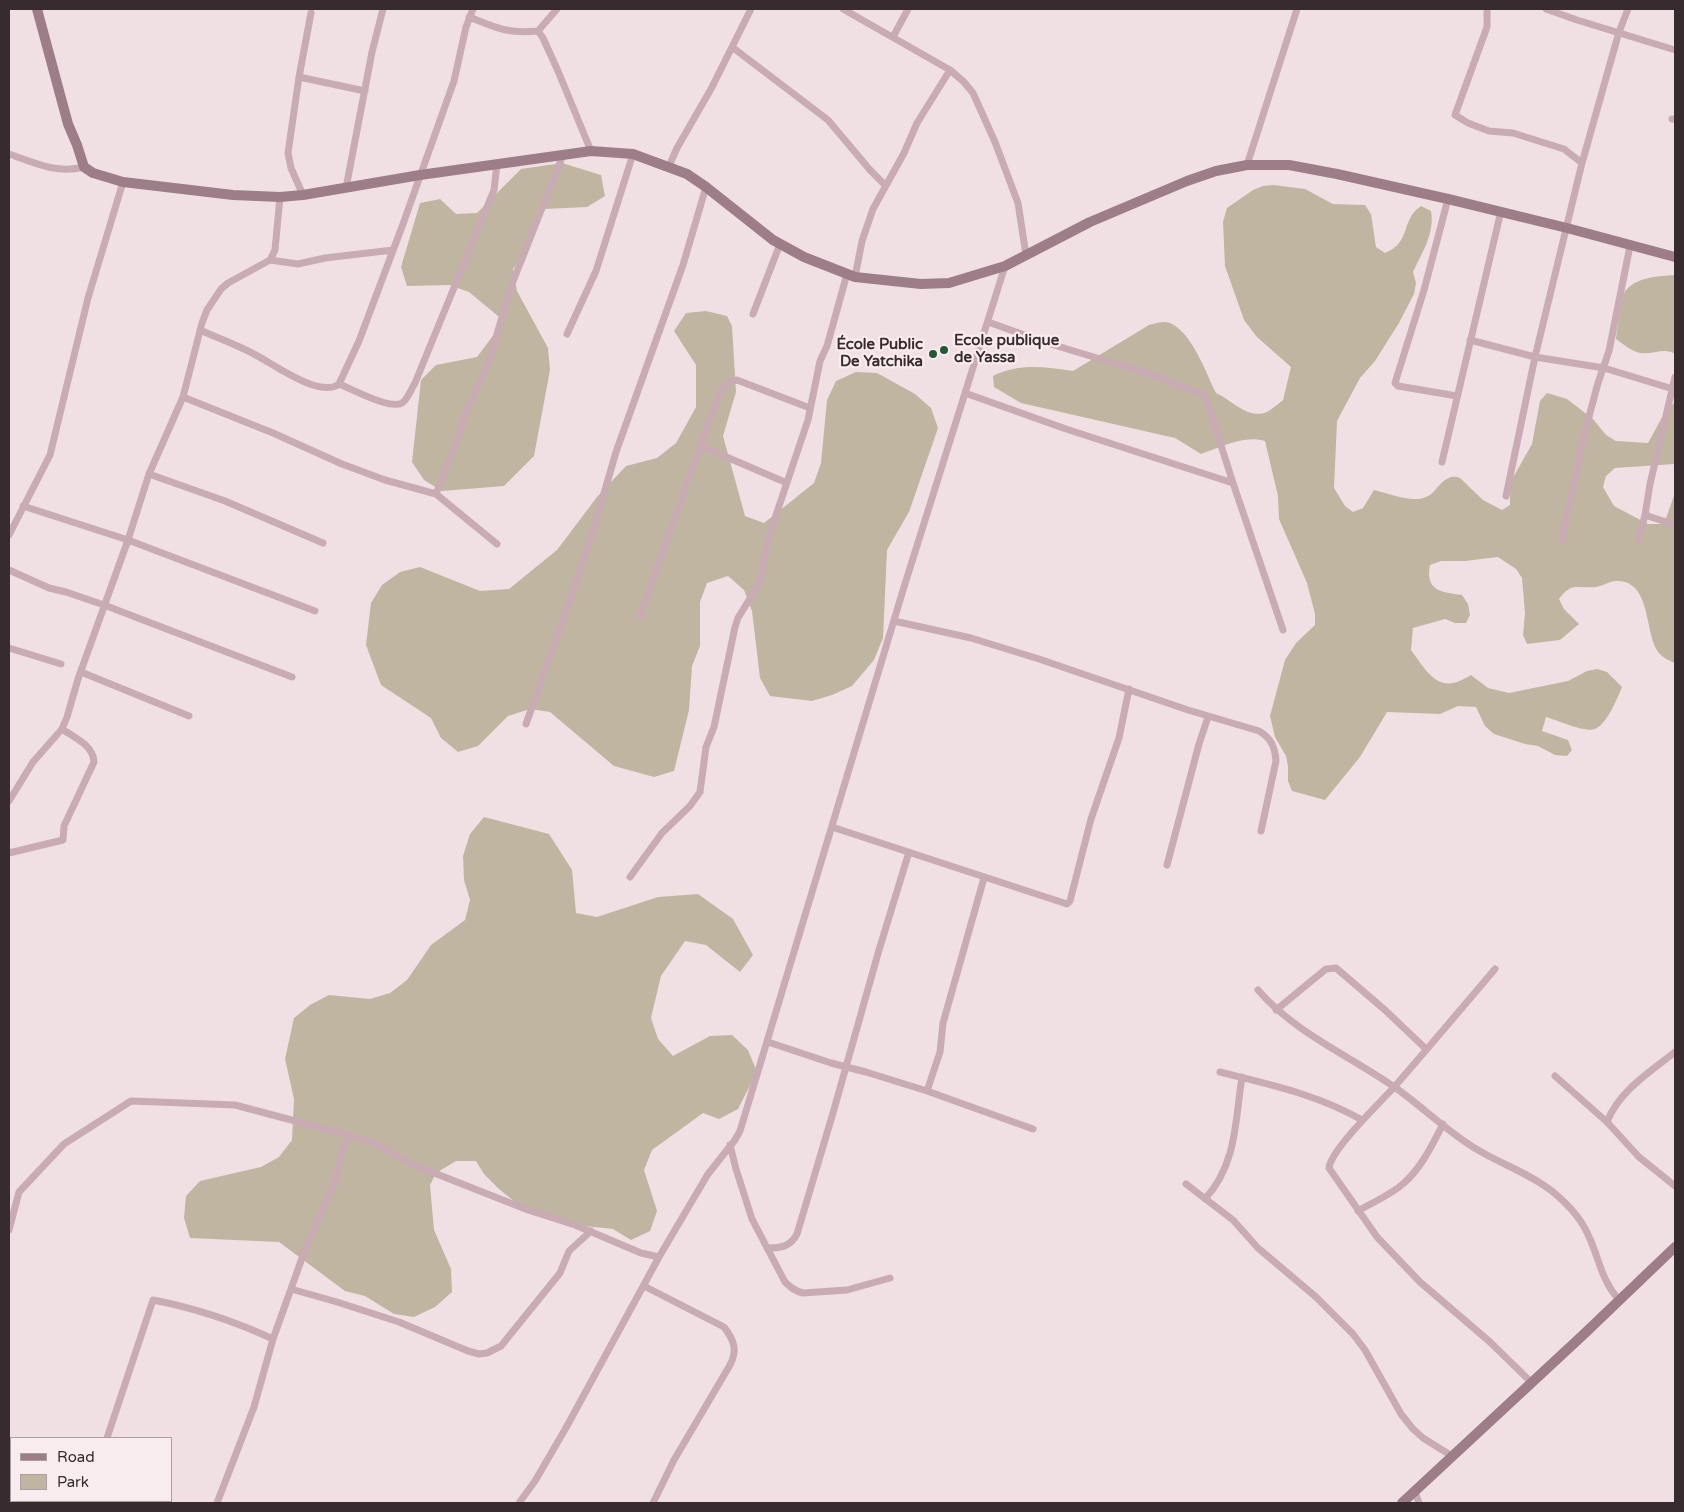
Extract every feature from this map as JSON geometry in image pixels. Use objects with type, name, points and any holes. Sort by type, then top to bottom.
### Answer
[{"type":"main road","points":[[37,9],[68,124],[78,145],[84,167],[93,173],[123,182],[232,195],[280,197],[304,195],[420,175],[563,154],[591,151],[633,154],[687,174],[780,244],[804,257],[851,275],[921,284],[949,283],[1005,266],[1090,222],[1187,181],[1216,171],[1247,165],[1289,165],[1448,198],[1675,257]]},
{"type":"main road","points":[[1402,1503],[1675,1247]]},
{"type":"street","points":[[346,188],[372,52],[383,9]]},
{"type":"street","points":[[200,330],[257,355],[274,366],[309,383],[330,388],[334,388],[339,384],[359,341],[454,81],[471,11],[502,31],[522,32],[538,31],[557,9]]},
{"type":"street","points":[[669,166],[677,148],[711,89],[751,9]]},
{"type":"street","points":[[843,9],[950,70],[973,93],[995,142],[1018,202],[1026,255]]},
{"type":"street","points":[[892,37],[908,9]]},
{"type":"street","points":[[1247,165],[1296,9]]},
{"type":"street","points":[[1487,9],[1487,27],[1455,115],[1468,124],[1490,131],[1513,133],[1564,149],[1582,162]]},
{"type":"street","points":[[1546,9],[1675,50]]},
{"type":"street","points":[[1506,496],[1535,357],[1582,162],[1619,32],[1628,9]]},
{"type":"street","points":[[304,195],[291,168],[288,153],[298,78],[311,13]]},
{"type":"street","points":[[538,31],[543,38],[591,151]]},
{"type":"street","points":[[732,46],[828,120],[885,185]]},
{"type":"street","points":[[630,877],[662,833],[690,806],[700,792],[706,747],[714,727],[735,627],[741,613],[760,582],[768,536],[787,483],[810,408],[820,360],[827,346],[868,221],[917,123],[950,70]]},
{"type":"street","points":[[298,78],[364,92]]},
{"type":"street","points":[[9,154],[52,168],[73,170],[84,167]]},
{"type":"street","points":[[436,494],[466,412],[488,364],[512,284],[563,154]]},
{"type":"street","points":[[567,334],[596,271],[633,154]]},
{"type":"street","points":[[339,384],[388,405],[400,404],[405,401],[415,383],[494,190],[498,164]]},
{"type":"street","points":[[9,535],[50,455],[88,298],[123,182]]},
{"type":"street","points":[[526,724],[574,590],[616,452],[683,265],[706,187]]},
{"type":"street","points":[[9,801],[32,762],[62,729],[67,717],[149,474],[183,397],[207,310],[228,283],[270,260],[275,250],[280,197]]},
{"type":"street","points":[[1448,198],[1424,290],[1395,383],[1398,386],[1457,396]]},
{"type":"street","points":[[1442,462],[1501,211]]},
{"type":"street","points":[[753,314],[780,244]]},
{"type":"street","points":[[1562,540],[1584,435],[1610,351],[1630,246]]},
{"type":"street","points":[[270,260],[298,264],[326,258],[393,250]]},
{"type":"street","points":[[519,1503],[536,1481],[563,1434],[659,1257],[712,1167],[740,1130],[894,621],[1005,266]]},
{"type":"street","points":[[988,322],[1044,342],[1150,374],[1206,395],[1233,483],[1283,630]]},
{"type":"street","points":[[1470,340],[1535,357],[1604,368],[1673,388]]},
{"type":"street","points":[[1638,541],[1645,515],[1653,467],[1675,377]]},
{"type":"street","points":[[640,616],[723,388],[729,381],[734,380],[810,408]]},
{"type":"street","points":[[965,393],[1066,429],[1233,483]]},
{"type":"street","points":[[183,397],[273,433],[342,464],[385,480],[436,494],[497,544]]},
{"type":"street","points":[[701,446],[787,483]]},
{"type":"street","points":[[149,474],[225,501],[323,543]]},
{"type":"street","points":[[24,506],[128,540],[315,611]]},
{"type":"street","points":[[1645,515],[1675,525]]},
{"type":"street","points":[[9,570],[49,588],[66,592],[292,677]]},
{"type":"street","points":[[894,621],[971,638],[1039,659],[1208,717],[1265,734],[1272,742],[1276,761],[1261,831]]},
{"type":"street","points":[[9,648],[61,664]]},
{"type":"street","points":[[81,672],[189,716]]},
{"type":"street","points":[[832,827],[1064,905],[1069,903],[1091,819],[1117,745],[1129,689]]},
{"type":"street","points":[[1167,865],[1208,717]]},
{"type":"street","points":[[9,853],[63,840],[64,826],[94,762],[94,754],[89,748],[62,729]]},
{"type":"street","points":[[767,1248],[788,1246],[797,1234],[878,950],[909,852]]},
{"type":"street","points":[[927,1091],[940,1052],[943,1023],[984,878]]},
{"type":"street","points":[[1276,1010],[1326,970],[1336,968],[1385,1010],[1426,1049]]},
{"type":"street","points":[[1495,969],[1394,1086],[1362,1120],[1332,1158],[1330,1168],[1377,1237],[1420,1282],[1490,1342],[1532,1383]]},
{"type":"street","points":[[1258,990],[1276,1010],[1298,1026],[1394,1086],[1475,1149],[1541,1183],[1570,1208],[1590,1237],[1605,1282],[1619,1300]]},
{"type":"street","points":[[768,1042],[927,1091],[1033,1129]]},
{"type":"street","points":[[1606,1122],[1615,1104],[1630,1088],[1675,1052]]},
{"type":"street","points":[[1220,1072],[1310,1096],[1332,1104],[1362,1120]]},
{"type":"street","points":[[1555,1076],[1606,1122],[1632,1151],[1675,1186]]},
{"type":"street","points":[[1205,1199],[1215,1187],[1230,1156],[1242,1077]]},
{"type":"street","points":[[9,1230],[19,1192],[64,1144],[131,1101],[235,1105],[375,1144],[409,1163],[528,1210],[591,1231],[641,1253],[659,1257]]},
{"type":"street","points":[[1358,1211],[1389,1194],[1413,1174],[1443,1124]]},
{"type":"street","points":[[217,1503],[254,1407],[273,1339],[306,1247],[335,1182],[341,1154],[348,1135]]},
{"type":"street","points":[[730,1145],[752,1219],[785,1282],[796,1291],[803,1293],[847,1290],[890,1278]]},
{"type":"street","points":[[1186,1184],[1233,1220],[1258,1248],[1316,1297],[1353,1334],[1365,1350],[1401,1414],[1413,1429],[1423,1438],[1452,1456]]},
{"type":"street","points":[[291,1290],[337,1302],[399,1322],[468,1351],[478,1354],[487,1353],[501,1346],[560,1273],[569,1251],[591,1231]]},
{"type":"street","points":[[644,1286],[724,1327],[731,1336],[735,1346],[735,1355],[730,1365],[674,1460],[653,1503]]},
{"type":"street","points":[[107,1437],[153,1300],[226,1318],[273,1339]]},
{"type":"street","points":[[1414,1492],[1419,1503]]},
{"type":"green space","points":[[562,163],[601,175],[605,196],[587,207],[544,209],[528,249],[513,269],[517,291],[548,348],[550,370],[534,456],[504,486],[442,491],[424,480],[412,462],[421,380],[436,365],[477,357],[504,321],[469,292],[449,285],[407,286],[401,267],[420,203],[440,199],[456,214],[477,213],[521,169]]},
{"type":"green space","points":[[1273,185],[1305,189],[1333,204],[1365,205],[1371,214],[1376,247],[1385,253],[1399,243],[1410,218],[1421,206],[1431,211],[1432,219],[1429,235],[1413,272],[1416,283],[1414,294],[1399,323],[1375,361],[1360,378],[1337,421],[1334,488],[1345,506],[1353,512],[1363,508],[1374,490],[1407,498],[1423,498],[1432,493],[1450,477],[1460,478],[1483,500],[1502,510],[1510,505],[1510,483],[1532,444],[1540,401],[1547,393],[1567,399],[1593,419],[1606,435],[1616,441],[1648,443],[1665,412],[1675,402],[1675,464],[1615,468],[1606,476],[1603,487],[1614,506],[1648,524],[1664,524],[1675,493],[1675,663],[1659,653],[1654,644],[1642,599],[1637,590],[1629,584],[1615,581],[1596,587],[1571,588],[1559,599],[1564,609],[1579,624],[1560,640],[1527,644],[1523,635],[1525,613],[1522,578],[1516,569],[1498,557],[1465,561],[1441,561],[1430,565],[1429,574],[1432,585],[1436,589],[1447,593],[1462,595],[1468,604],[1470,615],[1466,623],[1455,623],[1445,619],[1413,628],[1411,650],[1423,667],[1434,678],[1446,683],[1453,683],[1471,675],[1488,688],[1509,693],[1568,681],[1587,671],[1597,669],[1607,672],[1622,687],[1604,722],[1595,729],[1578,728],[1546,717],[1542,731],[1568,740],[1572,750],[1567,756],[1555,755],[1538,746],[1494,734],[1485,726],[1476,707],[1458,706],[1440,714],[1387,712],[1360,757],[1325,800],[1292,791],[1288,781],[1286,756],[1275,737],[1270,716],[1285,660],[1296,643],[1315,625],[1315,614],[1307,583],[1279,519],[1278,496],[1265,441],[1241,441],[1201,454],[1175,438],[1021,403],[994,387],[993,376],[1013,369],[1042,367],[1073,371],[1149,325],[1167,322],[1180,329],[1193,345],[1216,393],[1247,411],[1260,414],[1267,412],[1283,400],[1291,367],[1257,337],[1244,320],[1225,266],[1223,222],[1227,208],[1253,190]]},
{"type":"green space","points":[[1674,275],[1675,354],[1667,351],[1640,353],[1630,349],[1616,339],[1623,296],[1628,288],[1647,278]]},
{"type":"green space","points":[[706,311],[727,316],[732,326],[736,392],[723,436],[745,516],[764,523],[814,483],[821,463],[827,400],[836,381],[856,372],[877,373],[915,394],[931,408],[938,428],[909,512],[887,550],[883,638],[874,660],[852,686],[832,695],[812,701],[770,696],[760,678],[752,611],[744,590],[728,576],[707,583],[700,602],[700,646],[692,666],[689,710],[674,771],[654,777],[614,766],[550,712],[530,709],[508,716],[478,746],[458,752],[441,738],[431,718],[381,685],[366,645],[371,603],[382,585],[400,572],[420,567],[480,591],[509,589],[557,550],[597,497],[626,466],[657,458],[676,443],[696,407],[696,365],[674,331],[686,313]]},
{"type":"green space","points":[[484,817],[549,834],[572,870],[576,913],[597,917],[658,897],[698,894],[733,919],[753,955],[740,972],[706,945],[685,941],[661,976],[651,1018],[658,1039],[673,1056],[710,1036],[732,1035],[748,1050],[757,1072],[738,1109],[719,1119],[703,1113],[652,1150],[644,1170],[657,1211],[650,1231],[631,1240],[613,1229],[575,1225],[515,1202],[484,1174],[476,1161],[456,1161],[436,1173],[430,1185],[434,1230],[451,1269],[452,1292],[435,1307],[414,1317],[394,1314],[365,1296],[345,1291],[279,1242],[190,1238],[184,1218],[186,1196],[200,1181],[261,1167],[279,1157],[292,1140],[294,1099],[285,1059],[294,1018],[310,1005],[329,995],[370,999],[390,993],[407,980],[431,945],[465,920],[470,900],[464,880],[463,856],[470,834]]},
{"type":"place","name":"Ecole publique de Yassa","points":[[944,350]]},
{"type":"place","name":"École Public De Yatchika","points":[[933,354]]}]
